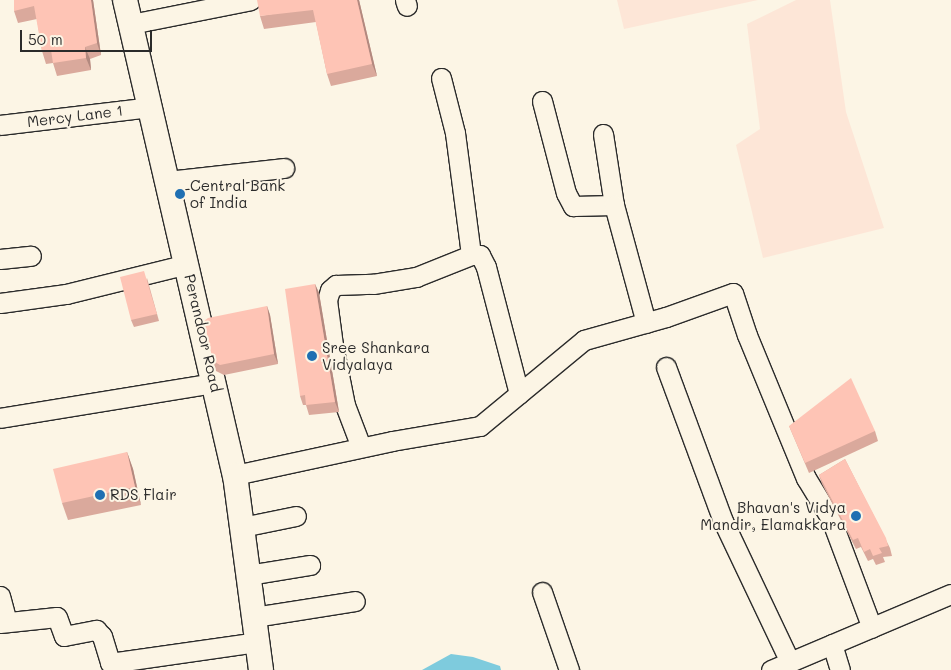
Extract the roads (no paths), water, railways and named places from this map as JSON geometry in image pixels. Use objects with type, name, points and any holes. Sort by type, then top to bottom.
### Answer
[{"type":"main road","name":"Perandoor Road","points":[[125,0],[235,475],[261,670]]},
{"type":"street","points":[[131,24],[251,0]]},
{"type":"street","points":[[441,78],[455,132],[471,255]]},
{"type":"street","points":[[542,101],[566,193],[573,206],[614,205]]},
{"type":"street","name":"Mercy Lane 1","points":[[0,125],[151,107]]},
{"type":"street","points":[[603,134],[614,205],[646,322]]},
{"type":"street","points":[[168,181],[284,168]]},
{"type":"street","points":[[361,447],[344,405],[339,379],[327,300],[330,290],[336,285],[373,284],[416,277],[471,255],[480,255],[486,268],[519,394]]},
{"type":"street","points":[[0,259],[31,256]]},
{"type":"street","points":[[0,303],[66,294],[187,264]]},
{"type":"street","points":[[235,475],[361,447],[480,426],[584,340],[733,293],[747,335],[806,478],[831,519],[872,628]]},
{"type":"street","points":[[666,367],[723,521],[790,662]]},
{"type":"street","points":[[0,418],[214,383]]},
{"type":"street","points":[[242,527],[296,516]]},
{"type":"street","points":[[248,575],[310,565]]},
{"type":"street","points":[[542,592],[569,670]]},
{"type":"street","points":[[772,670],[951,594]]},
{"type":"street","points":[[0,596],[4,623],[57,617],[64,636],[96,630],[102,636],[110,663],[257,642]]},
{"type":"street","points":[[254,617],[355,601]]},
{"type":"street","points":[[832,644],[840,670]]},
{"type":"water","points":[[451,654],[473,657],[500,666],[501,670],[422,670]]},
{"type":"place","name":"Central Bank of India","points":[[180,194]]},
{"type":"place","name":"Sree Shankara Vidyalaya","points":[[312,356]]},
{"type":"place","name":"RDS Flair","points":[[100,495]]},
{"type":"place","name":"Bhavan's Vidya Mandir, Elamakkara","points":[[856,516]]}]
